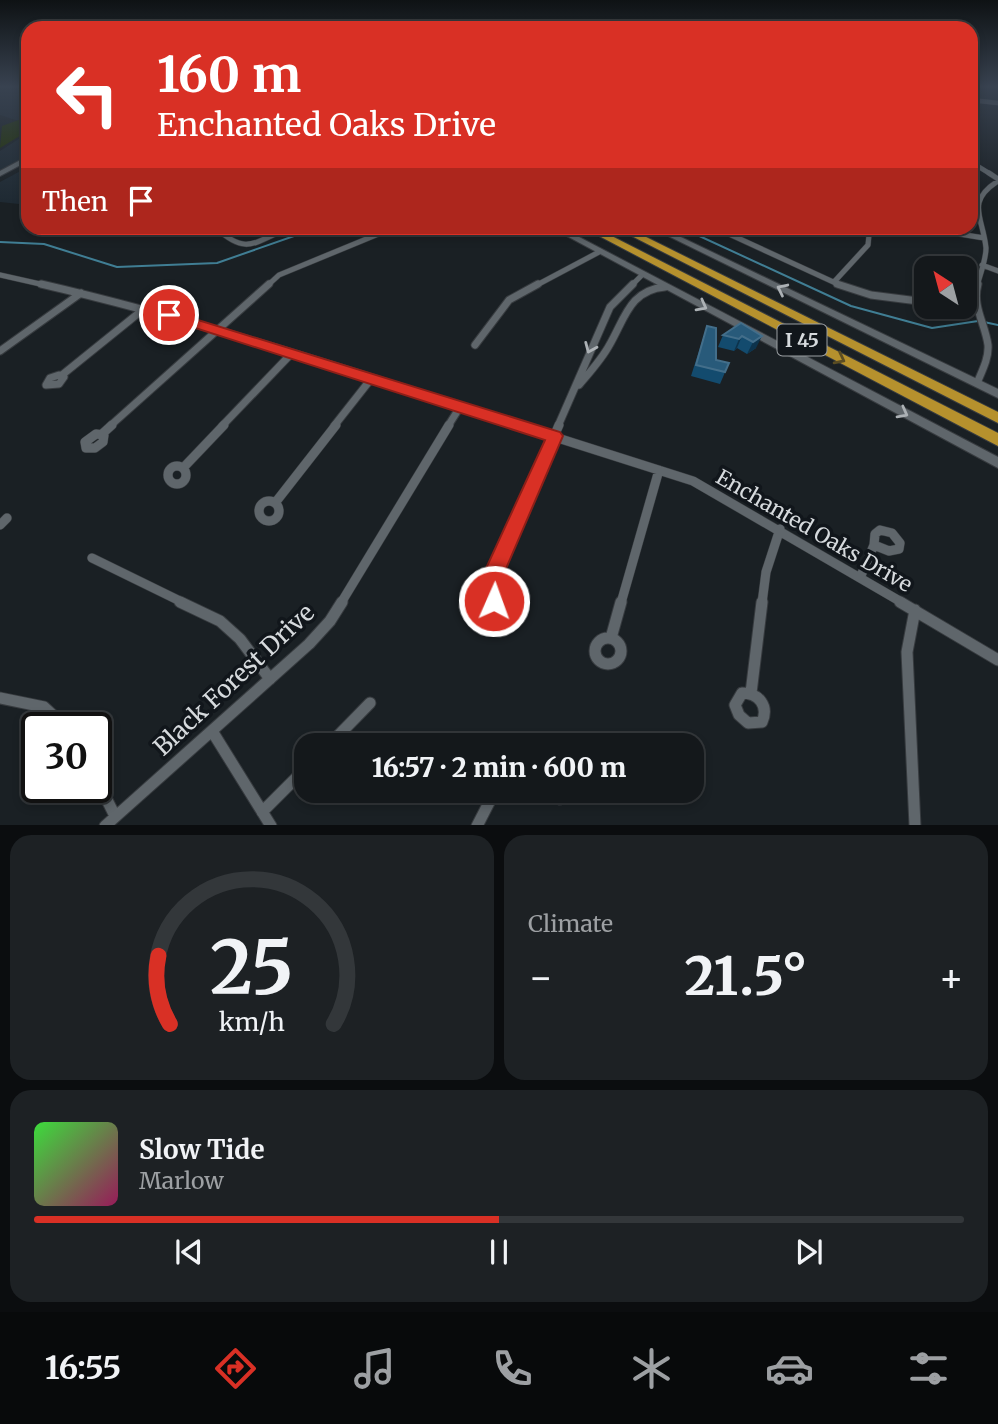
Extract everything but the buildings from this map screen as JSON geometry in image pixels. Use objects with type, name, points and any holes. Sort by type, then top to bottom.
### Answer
[{"type":"highway","points":[[600,235],[606,237]]},
{"type":"highway","name":"I 45","points":[[602,235],[998,440]]},
{"type":"highway","name":"I 45","points":[[635,235],[998,418]]},
{"type":"highway","points":[[646,235],[715,269],[740,288]]},
{"type":"main road","points":[[0,174],[21,162]]},
{"type":"main road","points":[[0,181],[21,169]]},
{"type":"main road","points":[[569,235],[998,463]]},
{"type":"main road","points":[[670,235],[998,394]]},
{"type":"street","points":[[978,167],[998,180],[984,190],[978,203]]},
{"type":"street","points":[[977,281],[986,251],[978,210]]},
{"type":"street","points":[[224,235],[233,243],[245,246],[272,235]]},
{"type":"street","points":[[102,434],[287,270],[375,235]]},
{"type":"street","points":[[731,235],[834,282],[881,299],[914,301]]},
{"type":"street","points":[[834,282],[869,245],[869,235]]},
{"type":"street","points":[[966,235],[984,238]]},
{"type":"street","points":[[475,345],[494,316],[509,300],[599,252]]},
{"type":"street","points":[[982,265],[998,271]]},
{"type":"street","points":[[487,588],[575,390],[601,323],[614,300],[643,274]]},
{"type":"street","name":"Enchanted Oaks Drive","points":[[0,275],[145,308],[218,329],[659,470],[710,489],[998,660]]},
{"type":"street","points":[[631,285],[641,287],[642,292]]},
{"type":"street","points":[[575,390],[608,347],[628,305],[652,287],[665,287]]},
{"type":"street","points":[[0,351],[81,293]]},
{"type":"street","points":[[62,375],[145,308]]},
{"type":"street","points":[[976,383],[988,355],[984,328],[977,309]]},
{"type":"street","points":[[601,323],[617,327]]},
{"type":"street","points":[[184,467],[292,353]]},
{"type":"street","points":[[275,503],[371,379]]},
{"type":"street","name":"Black Forest Drive","points":[[110,821],[309,644],[339,608],[460,407]]},
{"type":"street","points":[[611,638],[659,470]]},
{"type":"street","points":[[751,693],[766,572],[780,529]]},
{"type":"street","points":[[860,578],[874,545]]},
{"type":"street","points":[[92,558],[220,621],[240,639],[270,679]]},
{"type":"street","points":[[915,610],[907,652],[915,825]]},
{"type":"street","points":[[0,698],[44,707],[49,712]]},
{"type":"street","points":[[341,733],[370,704]]},
{"type":"street","points":[[212,732],[271,825]]},
{"type":"street","points":[[262,812],[294,780]]},
{"type":"street","points":[[104,803],[110,821]]},
{"type":"street","points":[[477,825],[489,803]]},
{"type":"shaded area","points":[[21,138],[21,161],[0,173],[0,151]]},
{"type":"shaded area","points":[[21,171],[21,204],[0,202],[0,182]]},
{"type":"green space","points":[[21,124],[21,135],[0,148],[2,126]]},
{"type":"waterway","points":[[0,242],[44,244],[117,267],[217,263],[297,235]]},
{"type":"waterway","points":[[697,235],[851,306],[932,328],[978,321]]},
{"type":"waterway","points":[[984,322],[998,325]]},
{"type":"route","points":[[169,315],[554,436],[487,588],[493,593],[494,601]]}]
